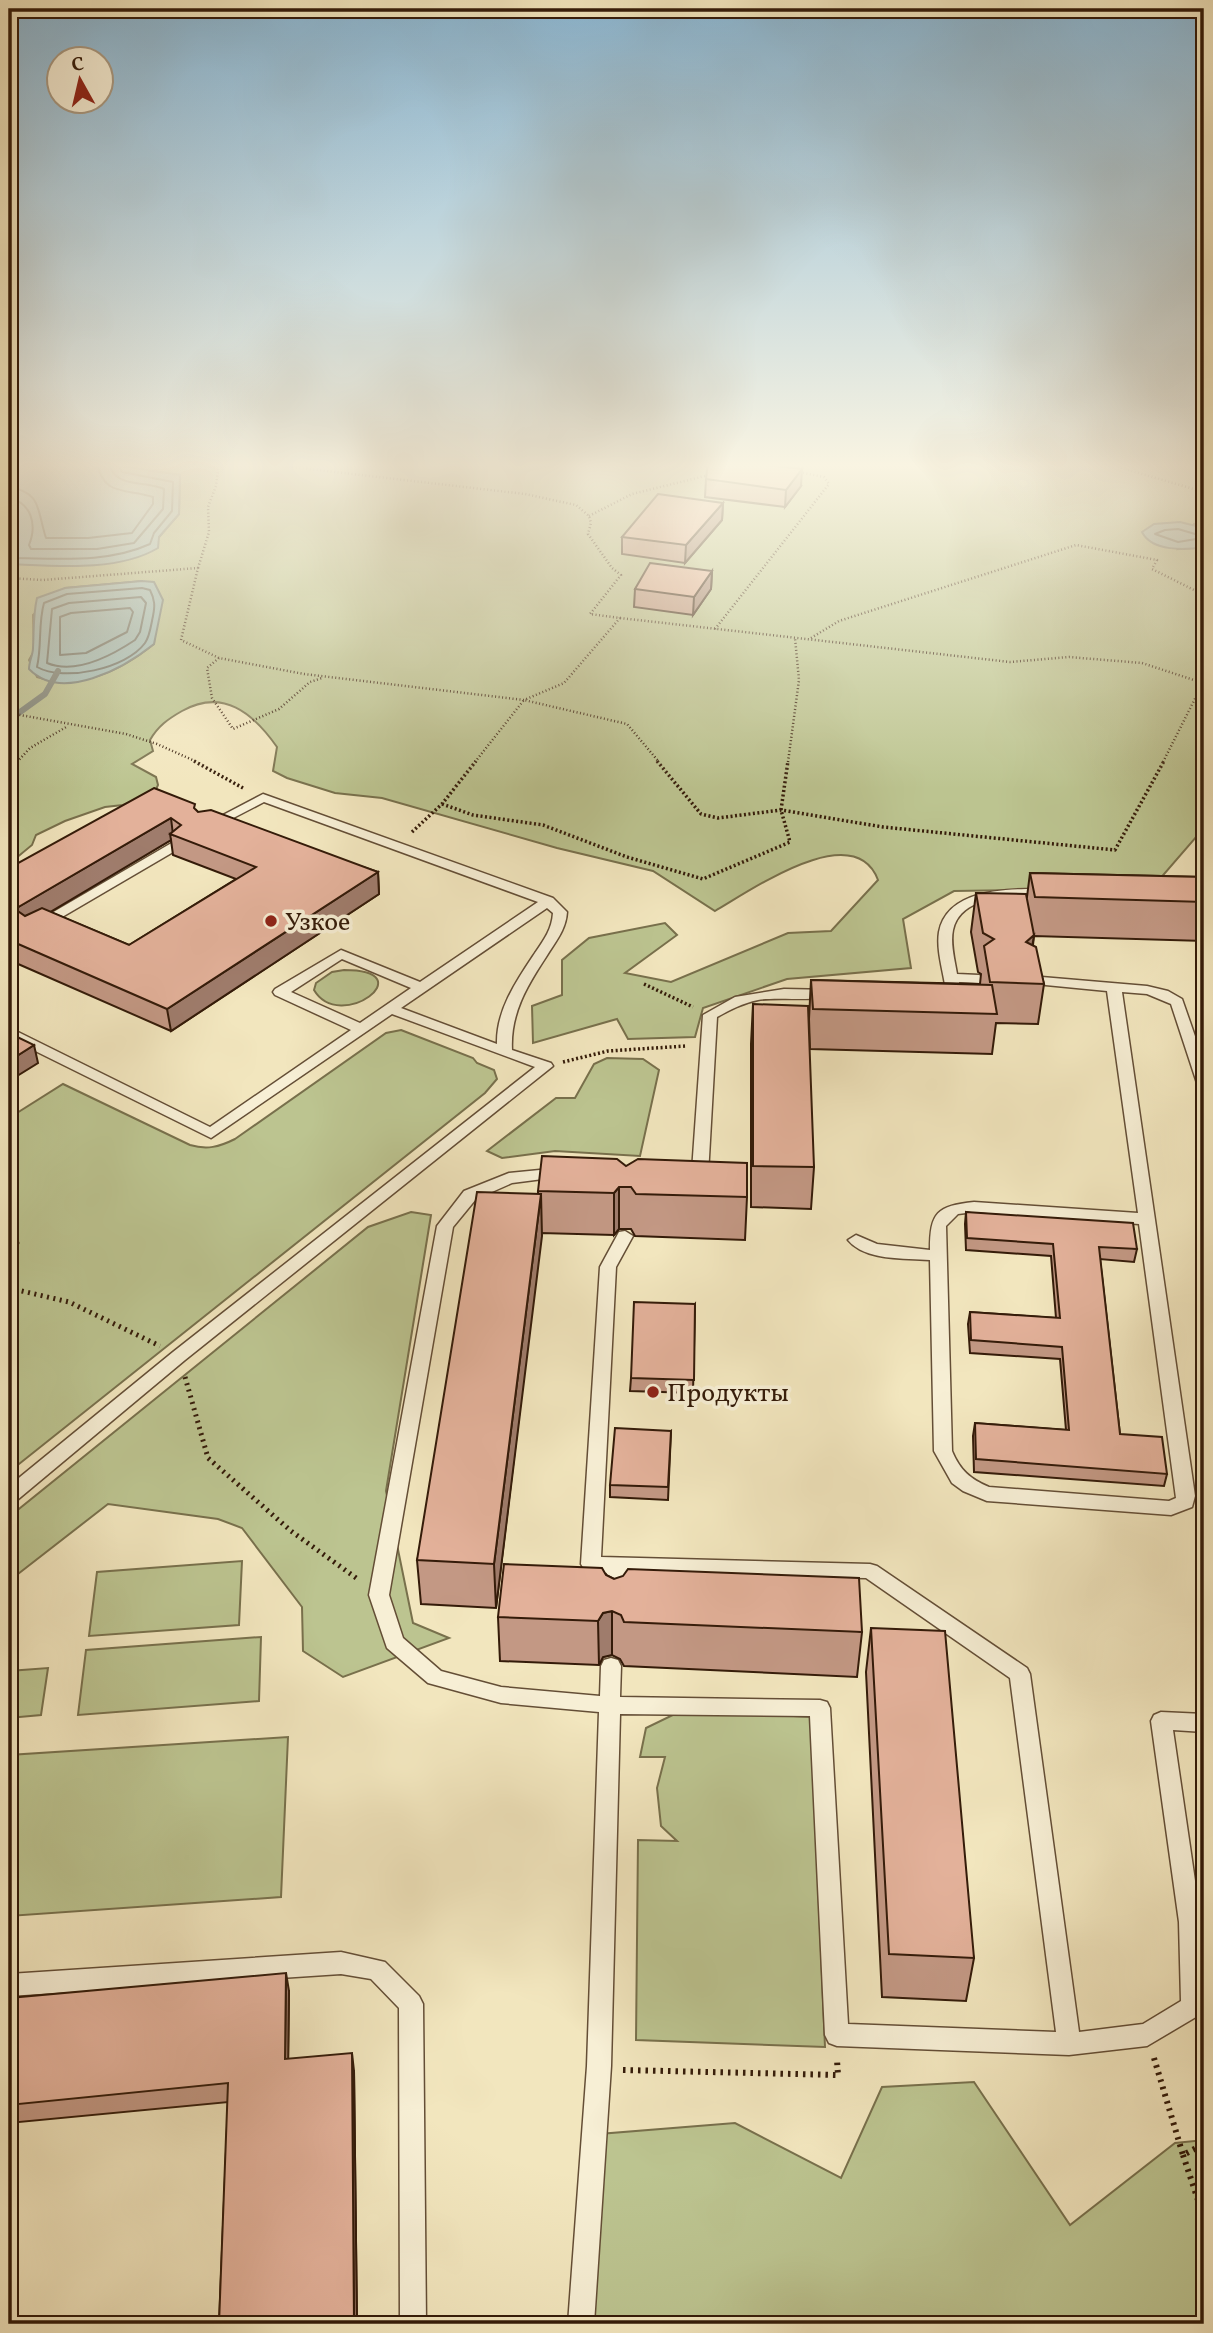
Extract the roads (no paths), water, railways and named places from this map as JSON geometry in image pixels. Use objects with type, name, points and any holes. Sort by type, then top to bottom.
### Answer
[{"type":"lane","points":[[205,827],[263,798],[548,901],[560,912],[560,925],[530,972],[505,1021],[505,1052]]},
{"type":"lane","points":[[29,931],[175,845]]},
{"type":"lane","points":[[927,996],[954,996],[946,930],[957,910],[985,896],[1059,893]]},
{"type":"lane","points":[[9,1033],[211,1133],[548,901]]},
{"type":"lane","points":[[361,1029],[280,992],[341,954],[422,988]]},
{"type":"lane","points":[[952,978],[979,979]]},
{"type":"lane","points":[[1030,980],[1147,990],[1163,994],[1177,1002],[1204,1083]]},
{"type":"lane","points":[[1114,987],[1147,1219],[1186,1496],[1185,1502],[1171,1508],[987,1494],[967,1486],[952,1474],[943,1451],[938,1226],[942,1215],[954,1209],[974,1208],[1147,1219]]},
{"type":"lane","points":[[676,1175],[700,1175],[710,1015],[725,1005],[763,992],[845,994]]},
{"type":"lane","points":[[9,1496],[179,1356],[546,1066],[390,1009]]},
{"type":"lane","points":[[577,1173],[509,1178],[470,1195],[445,1226],[379,1595],[394,1642],[435,1677],[501,1695],[610,1705],[820,1708],[837,2035],[1069,2044],[1147,2035],[1193,2006],[1190,1922],[1161,1721],[1204,1723]]},
{"type":"lane","points":[[625,1236],[608,1267],[591,1564],[870,1571],[1020,1674],[1069,2044]]},
{"type":"lane","points":[[856,1240],[873,1249],[939,1256]]},
{"type":"lane","points":[[615,1613],[617,1566]]},
{"type":"lane","points":[[581,2324],[599,2066],[611,1666]]},
{"type":"lane","points":[[9,1985],[341,1963],[377,1969],[411,2004],[413,2324]]},
{"type":"water","points":[[154,582],[163,600],[154,644],[110,671],[75,682],[58,683],[43,679],[29,669],[37,598],[65,588]]},
{"type":"waterway","points":[[9,720],[45,694],[58,671]]},
{"type":"place","name":"Узкое","points":[[271,921]]},
{"type":"place","name":"Продукты","points":[[653,1392]]}]
